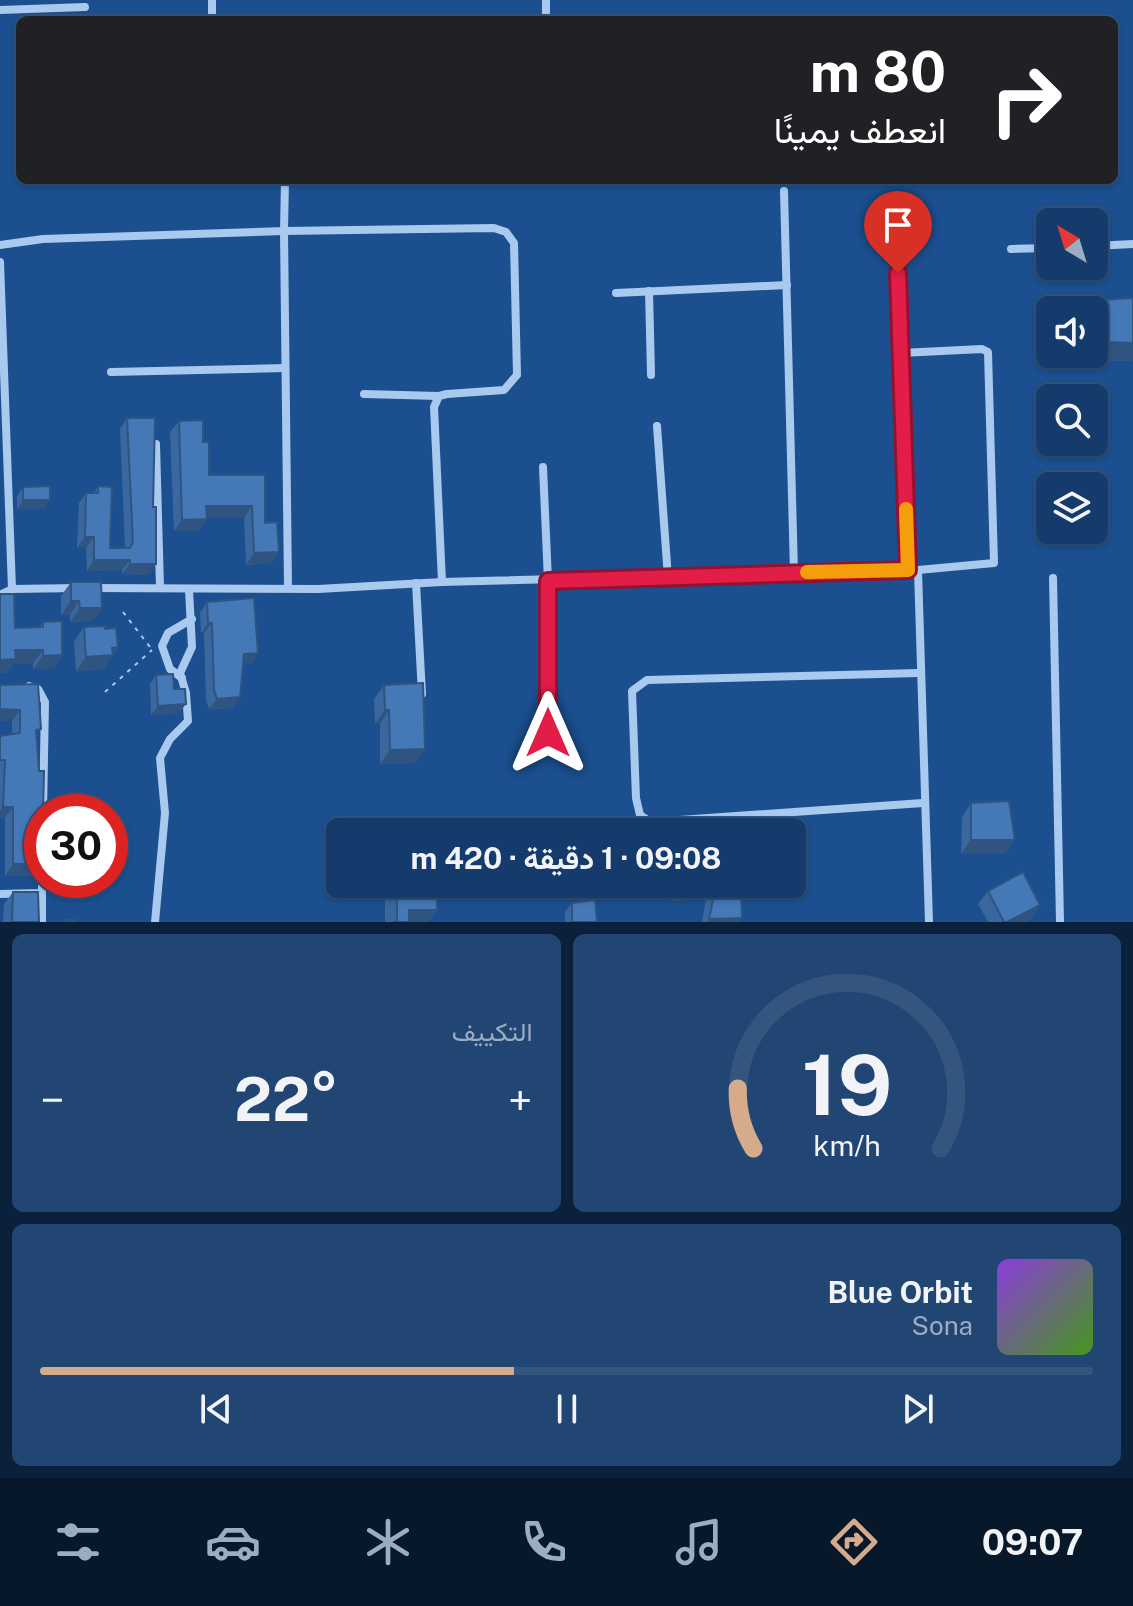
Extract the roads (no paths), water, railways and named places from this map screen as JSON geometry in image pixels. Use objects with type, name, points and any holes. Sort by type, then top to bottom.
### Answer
[{"type":"street","points":[[0,10],[85,7]]},
{"type":"street","points":[[285,184],[288,588]]},
{"type":"street","points":[[784,191],[794,573]]},
{"type":"street","points":[[896,219],[929,922]]},
{"type":"street","points":[[0,245],[43,239],[284,231],[494,228],[510,236],[514,243],[517,375],[504,390],[439,396],[364,394]]},
{"type":"street","points":[[1108,245],[1133,244]]},
{"type":"street","points":[[1011,249],[1036,248]]},
{"type":"street","points":[[0,262],[12,589]]},
{"type":"street","points":[[616,293],[787,285]]},
{"type":"street","points":[[649,291],[651,375]]},
{"type":"street","points":[[0,595],[12,589],[288,588],[913,570],[991,565],[996,561],[988,352],[982,349],[901,353]]},
{"type":"street","points":[[111,372],[285,368]]},
{"type":"street","points":[[439,396],[434,407],[442,582]]},
{"type":"street","points":[[657,426],[668,578]]},
{"type":"street","points":[[156,444],[160,587]]},
{"type":"street","points":[[543,467],[548,581],[548,733]]},
{"type":"street","points":[[1053,578],[1060,922]]},
{"type":"street","points":[[416,583],[423,706]]},
{"type":"street","points":[[155,922],[165,813],[160,758],[170,739],[188,721],[182,665],[192,647],[189,590]]},
{"type":"street","points":[[183,679],[170,669],[158,648],[168,633],[192,619]]},
{"type":"street","points":[[919,673],[647,680],[632,691],[636,798],[640,815],[651,822],[923,803]]},
{"type":"street","points":[[19,686],[38,689],[45,702],[43,794]]},
{"type":"street","points":[[0,894],[24,893]]},
{"type":"street","points":[[42,898],[42,922]]}]
